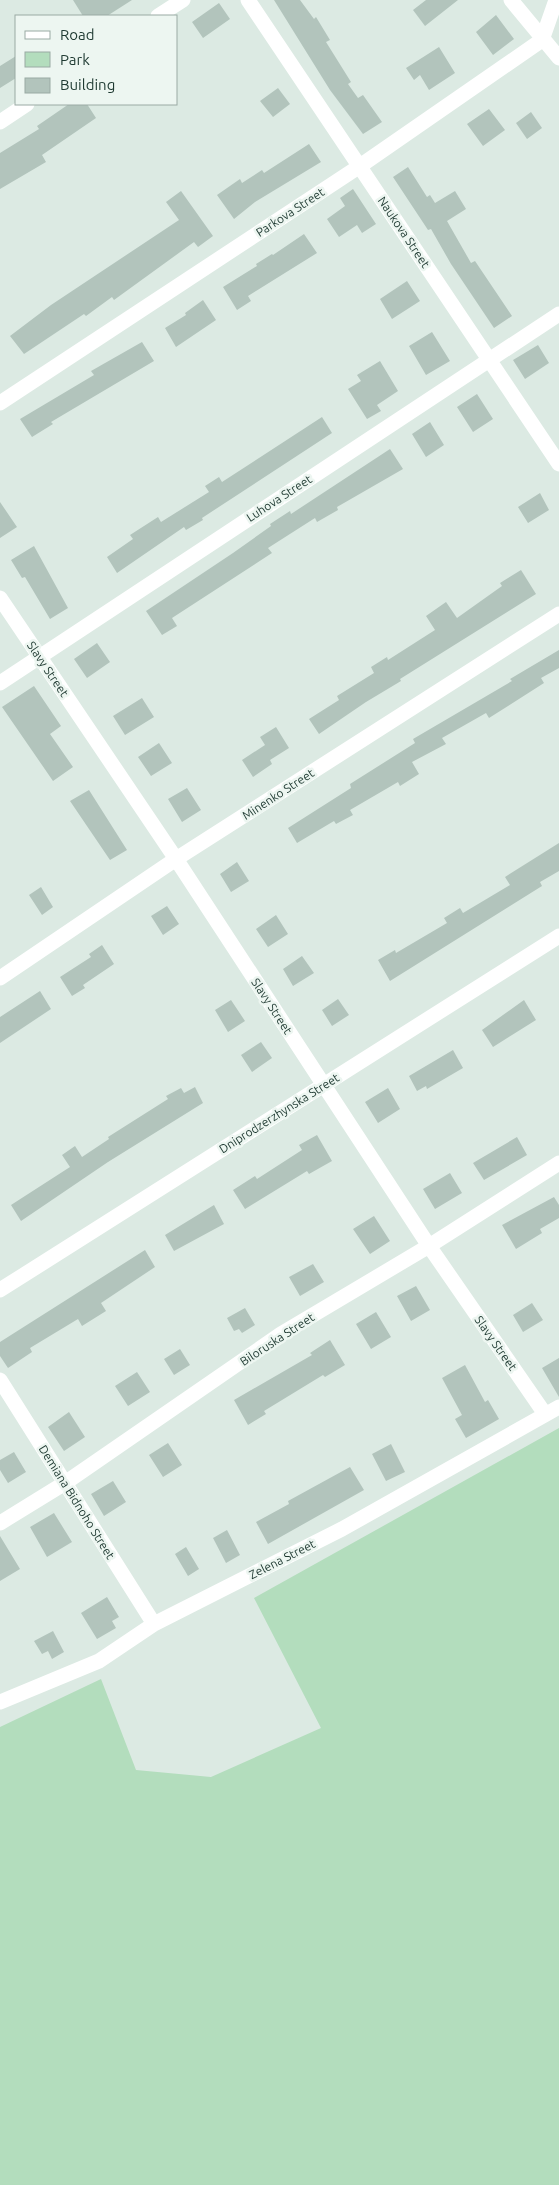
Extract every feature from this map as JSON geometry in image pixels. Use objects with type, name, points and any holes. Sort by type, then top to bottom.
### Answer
[{"type":"street","points":[[160,15],[182,0]]},
{"type":"street","name":"Naukova Street","points":[[248,0],[559,464]]},
{"type":"street","points":[[512,0],[542,40],[559,58]]},
{"type":"street","points":[[542,40],[556,0]]},
{"type":"street","name":"Parkova Street","points":[[0,404],[360,166],[542,40]]},
{"type":"street","points":[[0,122],[26,105]]},
{"type":"street","name":"Luhova Street","points":[[0,683],[559,314]]},
{"type":"street","name":"Slavy Street","points":[[0,598],[176,859],[429,1246],[545,1414]]},
{"type":"street","name":"Minenko Street","points":[[0,978],[176,859],[559,614]]},
{"type":"street","name":"Dniprodzerzhynska Street","points":[[0,1290],[559,936]]},
{"type":"street","name":"Biloruska Street","points":[[0,1523],[65,1484],[281,1334],[429,1246],[559,1163]]},
{"type":"street","name":"Demiana Bidnoho Street","points":[[0,1380],[154,1624]]},
{"type":"street","name":"Zelena Street","points":[[0,1702],[99,1661],[154,1624],[342,1529],[559,1406]]},
{"type":"green space","points":[[559,1428],[559,2185],[0,2185],[0,1727],[101,1679],[136,1770],[211,1777],[321,1728],[254,1598]]},
{"type":"building","points":[[73,0],[132,0],[109,15],[82,15]]},
{"type":"building","points":[[274,0],[300,0],[314,19],[316,17],[330,40],[326,42],[351,82],[348,84],[358,98],[363,95],[382,122],[363,134],[330,90]]},
{"type":"building","points":[[426,0],[458,0],[425,26],[413,10]]},
{"type":"building","points":[[219,3],[230,19],[203,38],[192,22]]},
{"type":"building","points":[[496,15],[514,39],[493,55],[476,32]]},
{"type":"building","points":[[439,47],[455,73],[429,90],[420,75],[414,80],[406,68]]},
{"type":"building","points":[[15,57],[15,79],[0,88],[0,66]]},
{"type":"building","points":[[278,88],[290,104],[273,117],[260,101]]},
{"type":"building","points":[[68,105],[88,105],[96,118],[42,155],[46,162],[0,189],[0,153],[39,129],[37,126]]},
{"type":"building","points":[[489,109],[505,130],[483,146],[467,124]]},
{"type":"building","points":[[531,112],[542,128],[527,139],[516,123]]},
{"type":"building","points":[[309,144],[321,162],[255,202],[234,219],[217,195],[240,179],[242,183],[262,170],[264,173]]},
{"type":"building","points":[[408,167],[427,197],[430,195],[435,203],[455,191],[466,209],[447,221],[471,263],[475,261],[512,316],[494,328],[451,264],[431,229],[428,230],[393,177]]},
{"type":"building","points":[[353,189],[376,224],[362,233],[357,225],[339,237],[327,219],[345,206],[340,198]]},
{"type":"building","points":[[181,191],[213,236],[198,247],[194,242],[114,300],[112,297],[86,316],[84,314],[24,354],[10,336],[51,305],[179,220],[166,202]]},
{"type":"building","points":[[304,234],[317,253],[248,296],[251,301],[237,310],[223,287]]},
{"type":"building","points":[[407,281],[420,301],[392,319],[380,299]]},
{"type":"building","points":[[203,300],[216,320],[176,347],[165,328],[186,315],[185,313]]},
{"type":"building","points":[[432,332],[450,361],[426,375],[409,346]]},
{"type":"building","points":[[142,342],[154,361],[51,422],[53,424],[32,437],[20,419],[94,375],[91,371]]},
{"type":"building","points":[[538,345],[549,363],[525,379],[513,360]]},
{"type":"building","points":[[380,361],[398,391],[377,405],[381,411],[367,419],[348,389],[361,381],[357,375]]},
{"type":"building","points":[[477,394],[493,419],[473,432],[457,407]]},
{"type":"building","points":[[322,417],[332,433],[202,518],[203,520],[186,530],[184,527],[117,573],[107,557],[133,539],[130,535],[158,517],[161,522],[209,492],[205,486],[219,477],[222,482]]},
{"type":"building","points":[[430,422],[444,445],[426,457],[412,434]]},
{"type":"building","points":[[390,449],[403,469],[337,507],[338,510],[317,522],[315,518],[268,548],[272,553],[172,618],[177,626],[162,635],[146,611],[233,553],[271,526],[270,524],[290,511],[291,514]]},
{"type":"building","points":[[540,493],[549,510],[528,523],[518,507]]},
{"type":"building","points":[[0,502],[17,527],[0,538]]},
{"type":"building","points":[[34,546],[68,608],[50,619],[25,577],[22,578],[11,560]]},
{"type":"building","points":[[521,570],[536,594],[400,679],[401,681],[319,734],[309,719],[339,700],[337,696],[374,673],[371,667],[387,657],[388,660],[435,630],[426,616],[446,602],[457,618],[502,586],[500,583]]},
{"type":"building","points":[[97,643],[110,662],[87,678],[74,659]]},
{"type":"building","points":[[559,650],[559,668],[541,678],[544,683],[489,718],[486,713],[442,738],[446,744],[412,762],[419,774],[400,786],[398,782],[350,810],[353,815],[336,824],[334,821],[297,843],[288,828],[351,788],[350,784],[415,743],[413,739],[512,681],[510,679]]},
{"type":"building","points":[[34,686],[61,726],[50,734],[73,767],[53,781],[2,707]]},
{"type":"building","points":[[142,698],[154,717],[125,735],[113,716]]},
{"type":"building","points":[[276,727],[289,748],[270,760],[272,764],[253,777],[242,760],[265,745],[260,737]]},
{"type":"building","points":[[159,743],[172,763],[151,776],[138,757]]},
{"type":"building","points":[[187,788],[201,810],[182,822],[168,799]]},
{"type":"building","points":[[89,790],[127,850],[110,860],[70,801]]},
{"type":"building","points":[[559,843],[559,871],[540,882],[542,886],[390,981],[378,960],[395,950],[396,953],[447,923],[444,918],[460,908],[463,913],[510,885],[505,877]]},
{"type":"building","points":[[237,862],[249,881],[231,892],[220,874]]},
{"type":"building","points":[[41,887],[53,907],[42,915],[29,895]]},
{"type":"building","points":[[167,906],[179,924],[163,935],[151,916]]},
{"type":"building","points":[[276,915],[288,934],[268,947],[256,929]]},
{"type":"building","points":[[102,945],[114,964],[83,985],[85,988],[72,996],[60,977],[91,957],[89,954]]},
{"type":"building","points":[[302,956],[314,973],[293,986],[283,969]]},
{"type":"building","points":[[40,991],[51,1009],[0,1043],[0,1017]]},
{"type":"building","points":[[338,999],[349,1015],[332,1026],[322,1010]]},
{"type":"building","points":[[231,1000],[245,1021],[228,1032],[215,1010]]},
{"type":"building","points":[[524,1000],[536,1020],[493,1047],[482,1030]]},
{"type":"building","points":[[261,1042],[272,1058],[252,1072],[241,1055]]},
{"type":"building","points":[[453,1050],[463,1068],[427,1089],[426,1086],[417,1091],[409,1076]]},
{"type":"building","points":[[195,1087],[203,1103],[108,1162],[21,1221],[11,1205],[70,1167],[62,1155],[75,1146],[82,1157],[109,1139],[108,1137],[168,1099],[166,1096],[181,1088],[184,1093]]},
{"type":"building","points":[[388,1088],[400,1109],[378,1123],[365,1102]]},
{"type":"building","points":[[317,1135],[332,1161],[309,1174],[307,1171],[245,1209],[233,1190],[255,1176],[257,1179],[302,1150],[299,1145]]},
{"type":"building","points":[[517,1137],[527,1155],[484,1180],[473,1163]]},
{"type":"building","points":[[450,1173],[462,1193],[435,1209],[423,1189]]},
{"type":"building","points":[[554,1197],[559,1205],[559,1218],[540,1229],[542,1233],[516,1249],[502,1225]]},
{"type":"building","points":[[214,1205],[224,1224],[174,1251],[165,1235]]},
{"type":"building","points":[[374,1216],[390,1241],[370,1254],[353,1229]]},
{"type":"building","points":[[145,1250],[155,1267],[101,1303],[106,1311],[82,1326],[78,1319],[30,1348],[32,1352],[8,1368],[0,1356],[0,1342]]},
{"type":"building","points":[[313,1264],[324,1282],[300,1296],[289,1277]]},
{"type":"building","points":[[416,1286],[430,1310],[411,1321],[397,1296]]},
{"type":"building","points":[[532,1303],[543,1320],[523,1332],[513,1315]]},
{"type":"building","points":[[245,1308],[255,1325],[242,1333],[239,1329],[234,1331],[227,1318]]},
{"type":"building","points":[[376,1312],[391,1337],[371,1349],[356,1324]]},
{"type":"building","points":[[330,1340],[345,1365],[325,1377],[323,1375],[264,1411],[266,1414],[248,1425],[234,1400],[312,1355],[310,1353]]},
{"type":"building","points":[[180,1349],[190,1365],[174,1375],[164,1359]]},
{"type":"building","points":[[559,1358],[559,1397],[542,1368]]},
{"type":"building","points":[[465,1365],[485,1402],[488,1400],[499,1419],[466,1438],[455,1419],[462,1415],[442,1378]]},
{"type":"building","points":[[137,1372],[150,1392],[128,1406],[115,1386]]},
{"type":"building","points":[[69,1412],[85,1437],[64,1451],[48,1427]]},
{"type":"building","points":[[168,1443],[182,1465],[163,1477],[149,1455]]},
{"type":"building","points":[[391,1444],[405,1472],[386,1481],[372,1454]]},
{"type":"building","points":[[14,1452],[26,1472],[8,1483],[0,1470],[0,1460]]},
{"type":"building","points":[[350,1467],[364,1490],[268,1544],[256,1522],[289,1504],[288,1501]]},
{"type":"building","points":[[113,1481],[126,1502],[104,1516],[91,1494]]},
{"type":"building","points":[[54,1513],[72,1542],[47,1557],[30,1527]]},
{"type":"building","points":[[227,1530],[240,1555],[226,1563],[213,1538]]},
{"type":"building","points":[[0,1536],[20,1569],[0,1581]]},
{"type":"building","points":[[186,1547],[199,1569],[188,1576],[175,1554]]},
{"type":"building","points":[[107,1597],[119,1617],[112,1621],[116,1628],[97,1639],[81,1613]]},
{"type":"building","points":[[53,1631],[64,1652],[52,1659],[48,1651],[42,1654],[34,1641]]}]
